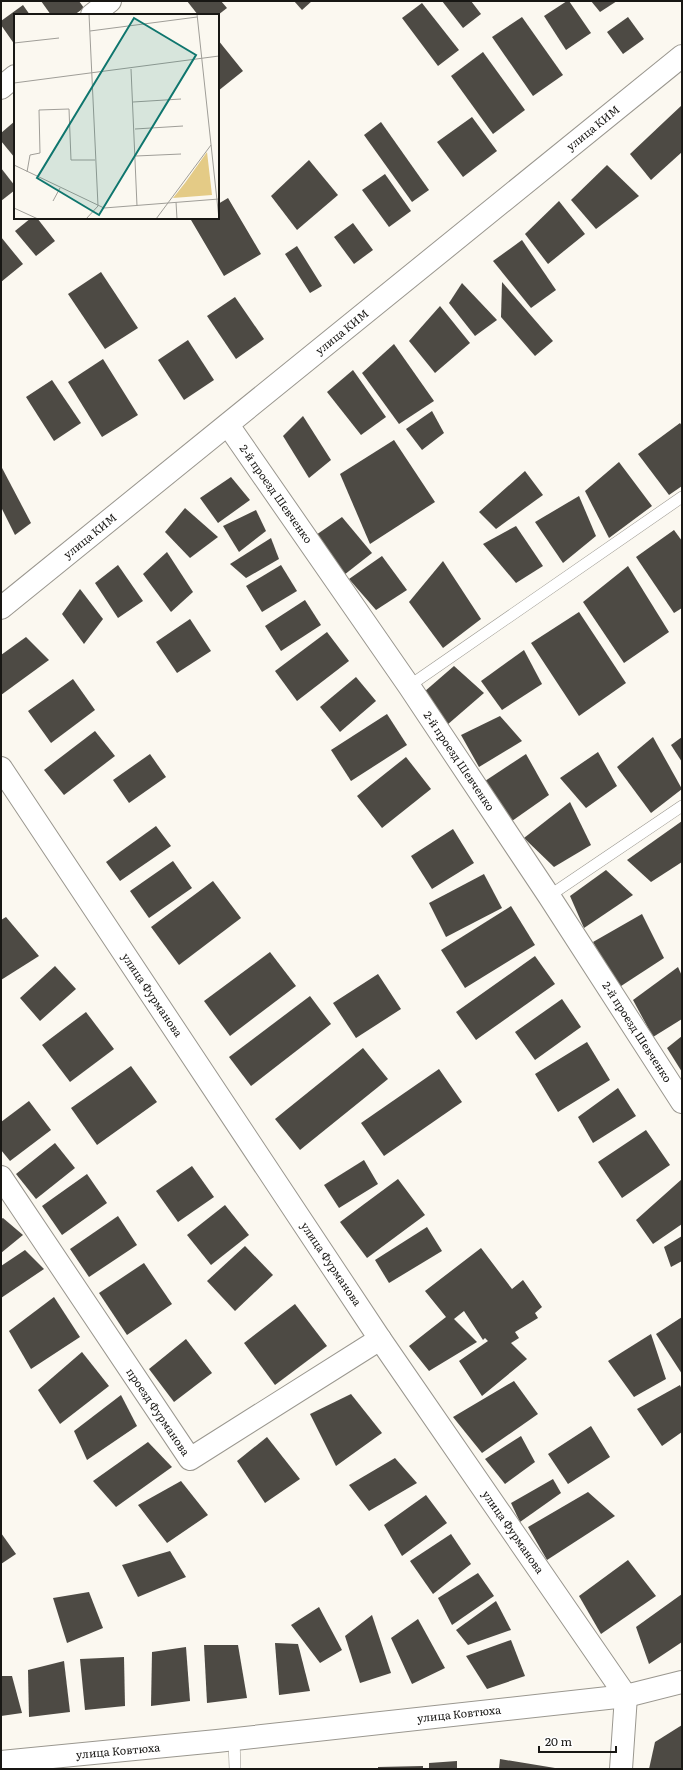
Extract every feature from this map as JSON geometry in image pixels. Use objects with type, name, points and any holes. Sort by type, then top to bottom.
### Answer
[{"type":"street","points":[[93,14],[110,1]]},
{"type":"street","name":"улица КИМ","points":[[1,608],[682,56]]},
{"type":"street","points":[[1,88],[14,77]]},
{"type":"street","name":"2-й проезд Шевченко","points":[[228,425],[409,686],[549,896],[682,1102]]},
{"type":"street","name":"улица Фурманова","points":[[1,768],[380,1339],[626,1696]]},
{"type":"street","name":"проезд Фурманова","points":[[1,1177],[190,1459],[380,1339]]},
{"type":"street","name":"улица Ковтюха","points":[[1,1762],[234,1739],[626,1696],[682,1682]]},
{"type":"street","points":[[621,1769],[626,1696]]},
{"type":"lane","points":[[409,686],[682,497]]},
{"type":"lane","points":[[549,896],[682,806]]},
{"type":"lane","points":[[234,1739],[235,1769]]},
{"type":"building","points":[[41,1],[79,1],[84,8],[75,14],[50,14]]},
{"type":"building","points":[[187,1],[221,1],[227,8],[219,14],[197,14]]},
{"type":"building","points":[[294,1],[312,1],[302,10]]},
{"type":"building","points":[[442,1],[471,1],[481,14],[463,28]]},
{"type":"building","points":[[569,1],[591,33],[566,50],[544,16]]},
{"type":"building","points":[[591,1],[617,1],[600,12]]},
{"type":"building","points":[[422,3],[459,50],[438,66],[402,18]]},
{"type":"building","points":[[23,5],[29,14],[14,14],[14,44],[1,25],[1,21]]},
{"type":"building","points":[[522,17],[563,75],[533,96],[492,37]]},
{"type":"building","points":[[628,17],[644,39],[623,54],[607,32]]},
{"type":"building","points":[[219,41],[243,71],[219,90]]},
{"type":"building","points":[[483,52],[525,110],[493,134],[451,76]]},
{"type":"building","points":[[682,105],[682,152],[651,180],[630,154]]},
{"type":"building","points":[[472,117],[497,151],[463,177],[437,142]]},
{"type":"building","points":[[14,122],[14,157],[1,141],[1,133]]},
{"type":"building","points":[[381,122],[429,190],[412,202],[364,135]]},
{"type":"building","points":[[309,160],[338,195],[297,230],[271,196]]},
{"type":"building","points":[[607,165],[639,196],[596,229],[571,200]]},
{"type":"building","points":[[1,168],[14,185],[14,191],[1,201]]},
{"type":"building","points":[[385,174],[411,211],[389,227],[362,190]]},
{"type":"building","points":[[228,198],[261,254],[224,276],[191,220],[219,219],[219,203]]},
{"type":"building","points":[[559,201],[585,234],[548,264],[525,234]]},
{"type":"building","points":[[30,219],[38,219],[55,241],[36,256],[15,231]]},
{"type":"building","points":[[353,223],[373,250],[354,264],[334,237]]},
{"type":"building","points":[[1,237],[23,264],[1,282]]},
{"type":"building","points":[[522,240],[556,290],[531,308],[493,261]]},
{"type":"building","points":[[297,246],[322,286],[310,293],[285,254]]},
{"type":"building","points":[[101,272],[138,328],[105,349],[68,294]]},
{"type":"building","points":[[502,282],[553,341],[535,356],[501,317]]},
{"type":"building","points":[[462,283],[497,320],[475,336],[449,303]]},
{"type":"building","points":[[235,297],[264,339],[236,359],[207,316]]},
{"type":"building","points":[[440,306],[470,343],[435,373],[409,341]]},
{"type":"building","points":[[188,340],[214,380],[184,400],[158,360]]},
{"type":"building","points":[[394,344],[434,401],[399,424],[362,373]]},
{"type":"building","points":[[103,359],[138,415],[102,437],[68,382]]},
{"type":"building","points":[[353,370],[386,417],[361,435],[327,392]]},
{"type":"building","points":[[52,380],[81,423],[54,441],[26,397]]},
{"type":"building","points":[[432,411],[444,433],[422,450],[406,429]]},
{"type":"building","points":[[303,416],[331,460],[309,478],[283,436]]},
{"type":"building","points":[[680,423],[682,426],[682,486],[669,495],[638,454]]},
{"type":"building","points":[[394,440],[435,502],[370,544],[340,474]]},
{"type":"building","points":[[619,462],[652,506],[609,538],[585,491]]},
{"type":"building","points":[[1,466],[31,523],[15,535],[1,507]]},
{"type":"building","points":[[525,471],[543,495],[496,529],[479,512]]},
{"type":"building","points":[[231,477],[250,500],[218,523],[200,498]]},
{"type":"building","points":[[579,496],[596,536],[563,563],[535,522]]},
{"type":"building","points":[[185,508],[218,537],[190,558],[165,532]]},
{"type":"building","points":[[256,510],[266,531],[239,552],[223,526]]},
{"type":"building","points":[[342,517],[372,553],[344,575],[316,535]]},
{"type":"building","points":[[516,526],[543,566],[516,583],[483,544]]},
{"type":"building","points":[[674,530],[682,541],[682,608],[674,613],[636,557]]},
{"type":"building","points":[[271,538],[279,559],[246,578],[230,564]]},
{"type":"building","points":[[167,552],[193,592],[171,612],[143,574]]},
{"type":"building","points":[[382,556],[407,590],[376,610],[349,579]]},
{"type":"building","points":[[443,561],[481,619],[443,648],[409,602]]},
{"type":"building","points":[[118,565],[143,601],[118,618],[95,583]]},
{"type":"building","points":[[281,565],[297,591],[262,612],[246,586]]},
{"type":"building","points":[[628,566],[669,632],[624,663],[583,602]]},
{"type":"building","points":[[80,589],[103,619],[84,644],[62,614]]},
{"type":"building","points":[[305,600],[321,625],[281,651],[265,626]]},
{"type":"building","points":[[579,612],[626,683],[579,716],[531,643]]},
{"type":"building","points":[[190,619],[211,651],[177,673],[156,642]]},
{"type":"building","points":[[327,632],[349,661],[297,701],[275,671]]},
{"type":"building","points":[[26,637],[49,660],[1,695],[1,655]]},
{"type":"building","points":[[524,650],[542,684],[502,710],[481,681]]},
{"type":"building","points":[[454,666],[484,693],[447,725],[424,692]]},
{"type":"building","points":[[356,677],[376,701],[340,732],[320,707]]},
{"type":"building","points":[[73,679],[95,710],[51,743],[28,711]]},
{"type":"building","points":[[387,714],[407,745],[351,781],[331,750]]},
{"type":"building","points":[[500,716],[522,741],[479,767],[461,735]]},
{"type":"building","points":[[95,731],[115,756],[64,795],[44,770]]},
{"type":"building","points":[[653,737],[682,789],[651,813],[617,767]]},
{"type":"building","points":[[682,737],[682,762],[671,745]]},
{"type":"building","points":[[598,752],[617,786],[586,808],[560,778]]},
{"type":"building","points":[[150,754],[166,777],[129,803],[113,780]]},
{"type":"building","points":[[526,754],[549,795],[512,821],[482,783]]},
{"type":"building","points":[[406,757],[431,789],[382,828],[357,796]]},
{"type":"building","points":[[570,802],[591,845],[554,867],[524,838]]},
{"type":"building","points":[[682,821],[682,862],[651,882],[627,860]]},
{"type":"building","points":[[156,826],[171,846],[120,881],[106,862]]},
{"type":"building","points":[[453,829],[474,863],[432,889],[411,856]]},
{"type":"building","points":[[173,861],[192,888],[149,918],[130,891]]},
{"type":"building","points":[[606,870],[633,895],[584,928],[570,896]]},
{"type":"building","points":[[484,874],[502,908],[446,937],[429,903]]},
{"type":"building","points":[[213,881],[241,918],[179,965],[151,927]]},
{"type":"building","points":[[511,906],[535,945],[465,988],[441,950]]},
{"type":"building","points":[[642,914],[664,958],[618,988],[593,942]]},
{"type":"building","points":[[6,917],[39,956],[1,980],[1,920]]},
{"type":"building","points":[[270,952],[296,986],[230,1036],[204,1001]]},
{"type":"building","points":[[535,956],[555,984],[476,1040],[456,1012]]},
{"type":"building","points":[[55,966],[76,989],[40,1021],[20,998]]},
{"type":"building","points":[[678,967],[682,976],[682,1019],[653,1037],[633,1000]]},
{"type":"building","points":[[378,974],[401,1009],[356,1038],[333,1003]]},
{"type":"building","points":[[310,996],[331,1024],[251,1086],[229,1057]]},
{"type":"building","points":[[562,999],[581,1027],[535,1060],[515,1032]]},
{"type":"building","points":[[86,1012],[114,1049],[70,1082],[42,1045]]},
{"type":"building","points":[[682,1036],[682,1072],[667,1048]]},
{"type":"building","points":[[587,1042],[610,1080],[558,1112],[535,1074]]},
{"type":"building","points":[[363,1048],[388,1079],[300,1150],[275,1119]]},
{"type":"building","points":[[131,1066],[157,1102],[97,1145],[71,1108]]},
{"type":"building","points":[[439,1069],[462,1102],[384,1156],[361,1123]]},
{"type":"building","points":[[618,1088],[636,1116],[593,1143],[578,1117]]},
{"type":"building","points":[[29,1101],[51,1130],[10,1161],[1,1150],[1,1122]]},
{"type":"building","points":[[646,1130],[670,1165],[622,1198],[598,1162]]},
{"type":"building","points":[[55,1143],[75,1168],[36,1199],[16,1174]]},
{"type":"building","points":[[364,1160],[378,1184],[339,1208],[324,1185]]},
{"type":"building","points":[[192,1166],[214,1197],[178,1222],[156,1191]]},
{"type":"building","points":[[87,1174],[107,1203],[62,1235],[42,1206]]},
{"type":"building","points":[[398,1179],[425,1215],[367,1258],[340,1222]]},
{"type":"building","points":[[682,1179],[682,1224],[653,1244],[636,1220]]},
{"type":"building","points":[[225,1205],[249,1235],[211,1265],[187,1235]]},
{"type":"building","points":[[118,1216],[137,1245],[89,1277],[70,1249]]},
{"type":"building","points":[[3,1218],[23,1235],[1,1253],[1,1219]]},
{"type":"building","points":[[427,1227],[442,1251],[389,1283],[375,1260]]},
{"type":"building","points":[[682,1236],[682,1261],[671,1267],[664,1247]]},
{"type":"building","points":[[245,1246],[273,1275],[235,1311],[207,1281]]},
{"type":"building","points":[[481,1248],[512,1289],[523,1280],[542,1307],[535,1313],[538,1318],[515,1332],[519,1338],[511,1343],[527,1359],[482,1396],[459,1361],[488,1341],[485,1338],[483,1340],[464,1311],[454,1319],[477,1342],[429,1371],[409,1346],[446,1317],[425,1291]]},
{"type":"building","points":[[25,1250],[44,1269],[1,1298],[1,1266]]},
{"type":"building","points":[[144,1263],[172,1304],[127,1335],[99,1293]]},
{"type":"building","points":[[54,1297],[80,1337],[31,1369],[9,1331]]},
{"type":"building","points":[[295,1304],[327,1346],[275,1385],[244,1343]]},
{"type":"building","points":[[682,1317],[682,1374],[656,1334]]},
{"type":"building","points":[[651,1334],[666,1379],[634,1397],[608,1361]]},
{"type":"building","points":[[186,1339],[212,1373],[174,1402],[149,1369]]},
{"type":"building","points":[[82,1352],[109,1386],[60,1424],[38,1390]]},
{"type":"building","points":[[514,1381],[538,1414],[482,1453],[453,1417]]},
{"type":"building","points":[[680,1385],[682,1390],[682,1432],[662,1446],[637,1409]]},
{"type":"building","points":[[351,1394],[382,1433],[336,1466],[310,1414]]},
{"type":"building","points":[[121,1395],[137,1426],[87,1460],[74,1431]]},
{"type":"building","points":[[591,1426],[610,1457],[568,1484],[548,1454]]},
{"type":"building","points":[[521,1436],[535,1462],[505,1484],[485,1459]]},
{"type":"building","points":[[267,1437],[300,1479],[265,1503],[237,1461]]},
{"type":"building","points":[[148,1442],[172,1467],[116,1507],[93,1481]]},
{"type":"building","points":[[395,1458],[417,1483],[369,1511],[349,1485]]},
{"type":"building","points":[[553,1479],[561,1493],[520,1522],[511,1503]]},
{"type":"building","points":[[181,1481],[208,1515],[167,1543],[138,1505]]},
{"type":"building","points":[[588,1492],[615,1516],[547,1560],[528,1527]]},
{"type":"building","points":[[426,1495],[447,1523],[402,1556],[384,1525]]},
{"type":"building","points":[[1,1533],[16,1554],[1,1564]]},
{"type":"building","points":[[451,1534],[471,1564],[433,1594],[410,1561]]},
{"type":"building","points":[[170,1551],[186,1577],[138,1597],[122,1565]]},
{"type":"building","points":[[628,1560],[656,1596],[601,1634],[579,1596]]},
{"type":"building","points":[[478,1573],[494,1596],[452,1625],[438,1598]]},
{"type":"building","points":[[89,1592],[103,1628],[67,1643],[53,1598]]},
{"type":"building","points":[[682,1594],[682,1642],[649,1664],[636,1627]]},
{"type":"building","points":[[496,1601],[511,1630],[468,1645],[456,1630]]},
{"type":"building","points":[[319,1607],[342,1650],[320,1663],[291,1625]]},
{"type":"building","points":[[372,1615],[391,1673],[360,1683],[345,1636]]},
{"type":"building","points":[[418,1619],[445,1668],[412,1684],[391,1638]]},
{"type":"building","points":[[511,1640],[525,1676],[487,1689],[466,1656]]},
{"type":"building","points":[[275,1643],[298,1644],[310,1691],[279,1695]]},
{"type":"building","points":[[204,1645],[238,1645],[247,1698],[207,1703]]},
{"type":"building","points":[[186,1647],[190,1701],[151,1706],[152,1652]]},
{"type":"building","points":[[124,1657],[125,1706],[85,1710],[80,1659]]},
{"type":"building","points":[[64,1661],[70,1712],[29,1717],[28,1670]]},
{"type":"building","points":[[1,1676],[12,1676],[22,1713],[1,1716]]},
{"type":"building","points":[[682,1725],[682,1769],[649,1769],[655,1742]]},
{"type":"building","points":[[500,1759],[555,1768],[555,1769],[499,1769]]},
{"type":"building","points":[[457,1761],[457,1769],[429,1769],[429,1763]]},
{"type":"building","points":[[423,1766],[423,1769],[378,1769],[378,1767]]}]
